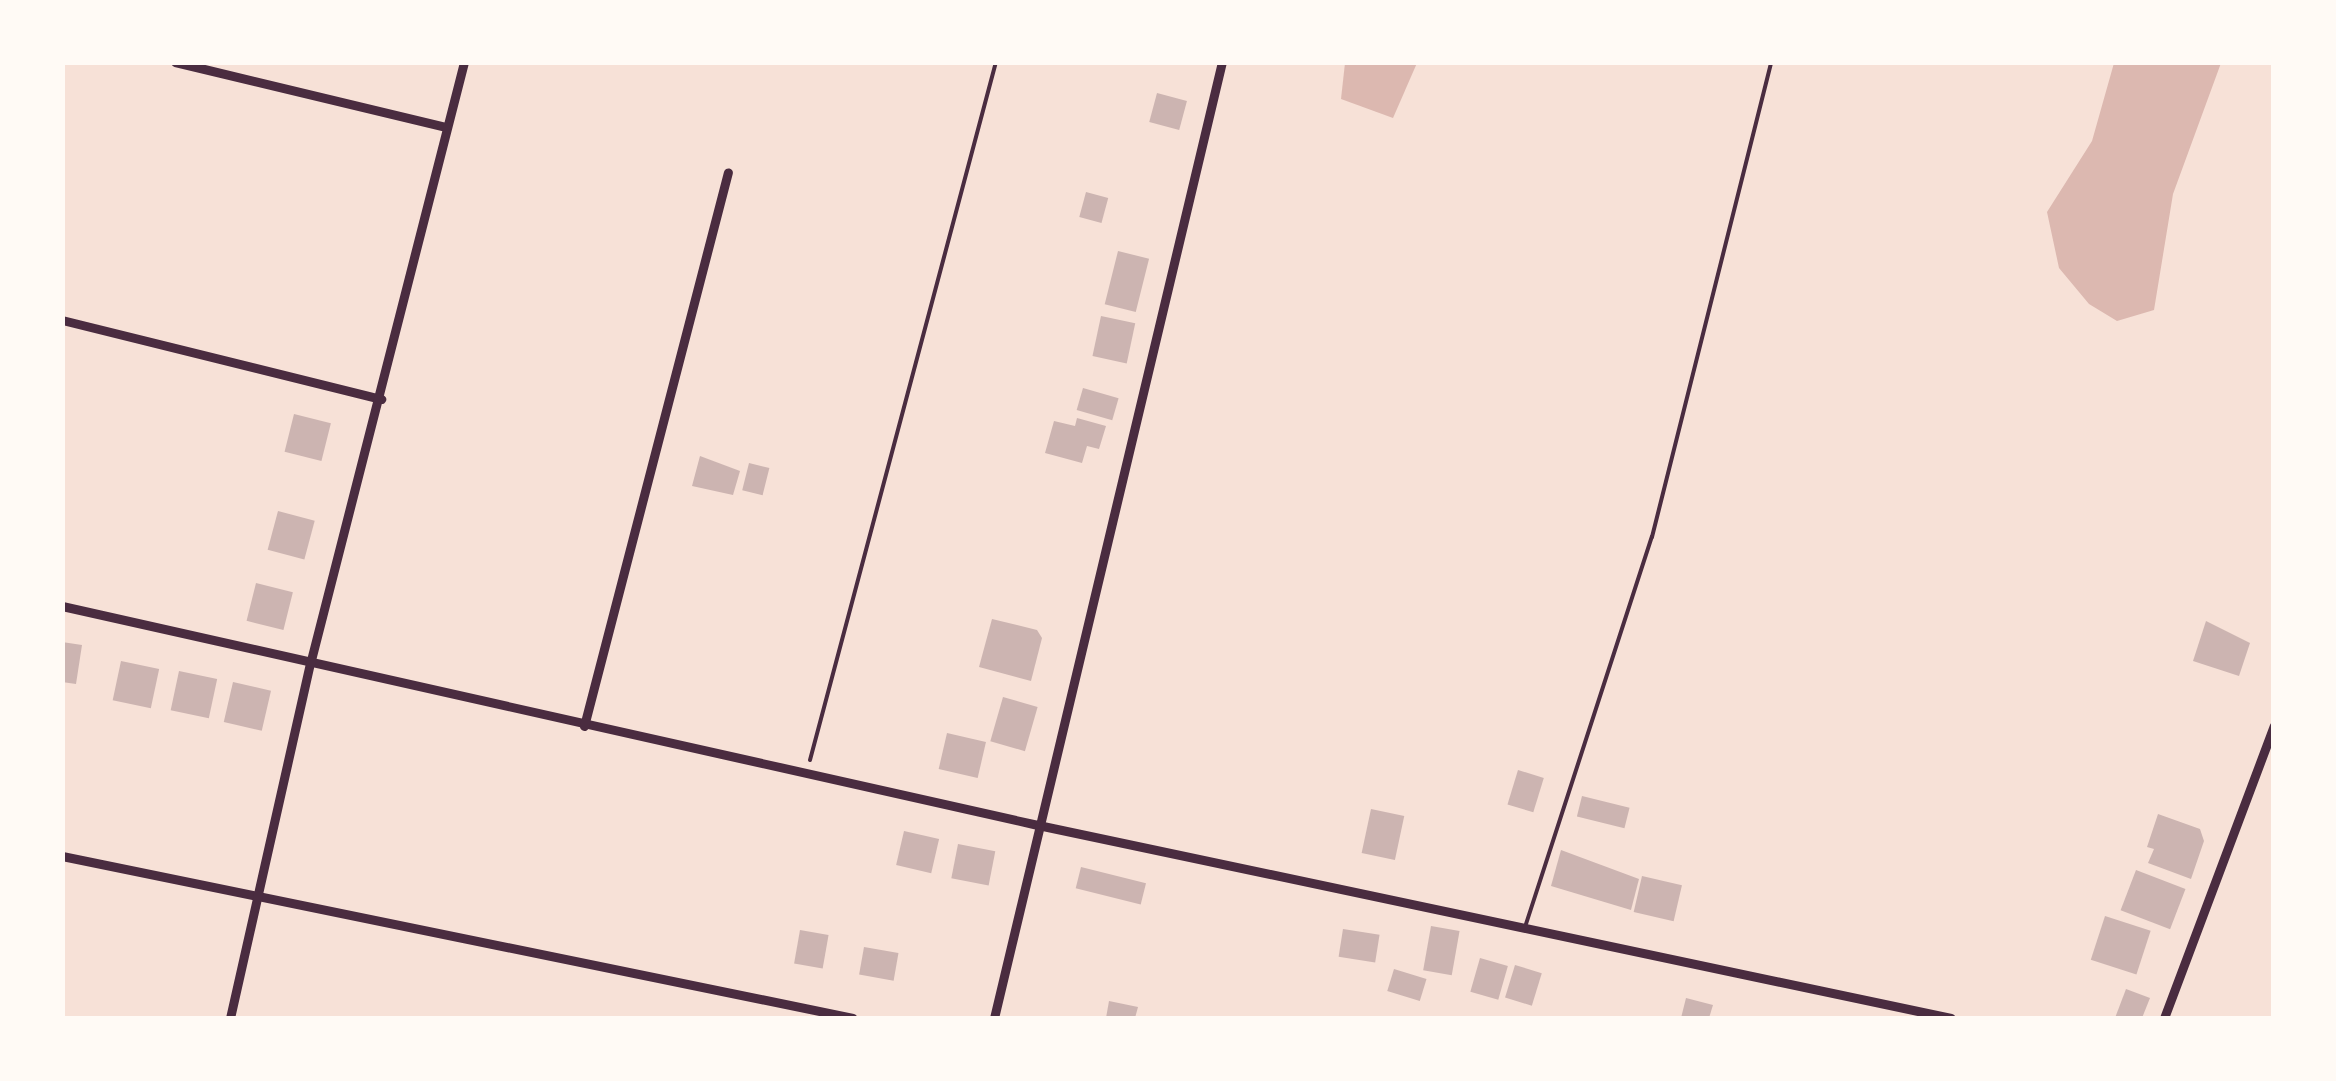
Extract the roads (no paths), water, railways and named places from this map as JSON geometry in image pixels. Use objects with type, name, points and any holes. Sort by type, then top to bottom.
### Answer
[{"type":"street","points":[[176,62],[446,126]]},
{"type":"street","points":[[230,1018],[310,664],[381,399],[464,62]]},
{"type":"street","points":[[994,1018],[1222,62]]},
{"type":"street","points":[[584,726],[728,172]]},
{"type":"street","points":[[62,320],[381,399]]},
{"type":"street","points":[[62,606],[584,726],[1951,1018]]},
{"type":"street","points":[[2164,1018],[2274,726]]},
{"type":"street","points":[[62,856],[854,1018]]},
{"type":"lane","points":[[1524,929],[1652,537],[1771,62]]}]
